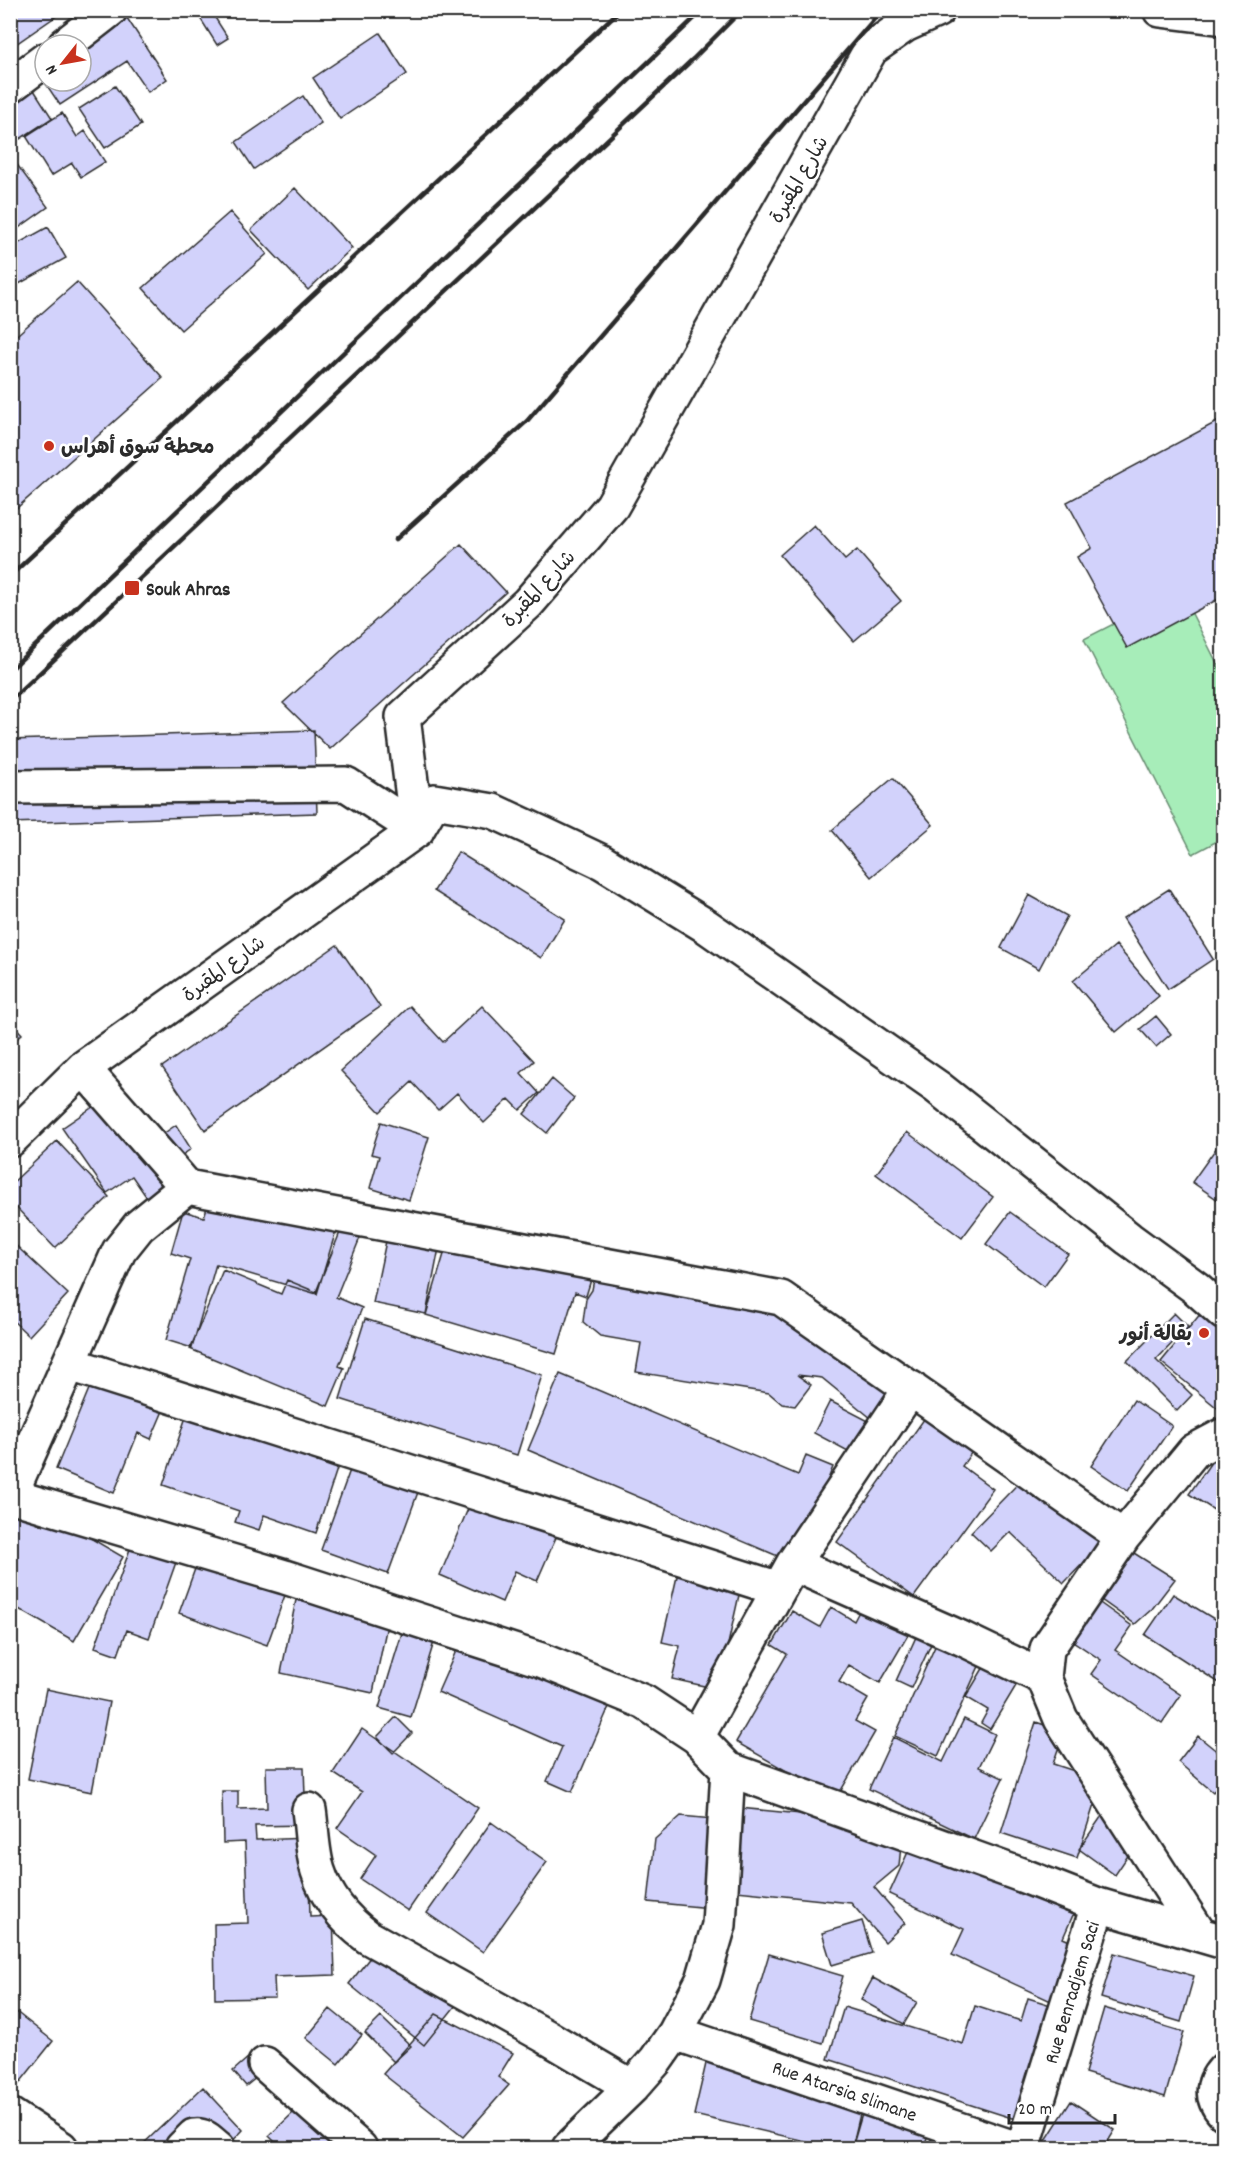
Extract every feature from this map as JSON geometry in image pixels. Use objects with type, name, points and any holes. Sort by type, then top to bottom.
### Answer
[{"type":"street","points":[[81,33],[111,10]]},
{"type":"street","name":"شارع المقبرة","points":[[10,1140],[83,1068],[417,830],[403,717],[528,603],[612,506],[871,50],[905,26],[938,10]]},
{"type":"street","points":[[1160,10],[1224,18]]},
{"type":"street","points":[[10,86],[33,69]]},
{"type":"street","points":[[10,787],[346,784],[417,830],[434,801],[493,811],[602,862],[706,926],[937,1087],[1224,1312]]},
{"type":"street","points":[[83,1068],[187,1187],[781,1298],[1123,1537]]},
{"type":"street","points":[[187,1187],[139,1226],[119,1251],[17,1480],[16,1485],[25,1500],[285,1577],[541,1660],[644,1702],[697,1737],[728,1769],[1098,1905],[1211,1938]]},
{"type":"street","points":[[70,1364],[786,1577],[961,1638],[1044,1678]]},
{"type":"street","points":[[697,1737],[786,1577],[910,1388]]},
{"type":"street","points":[[1211,1938],[1061,1719],[1044,1678],[1047,1649],[1123,1537],[1194,1451],[1224,1435]]},
{"type":"street","points":[[568,2148],[632,2087],[656,2060],[675,2033],[703,1980],[719,1925],[728,1769]]},
{"type":"street","points":[[309,1810],[318,1870],[336,1907],[351,1925],[368,1937],[527,2025],[632,2087]]},
{"type":"street","name":"Rue Benradjem Saci","points":[[1023,2148],[1098,1905]]},
{"type":"street","name":"Rue Atarsia Slimane","points":[[675,2033],[1014,2148]]},
{"type":"street","points":[[264,2064],[360,2148]]},
{"type":"street","points":[[1224,2070],[1216,2078],[1214,2088],[1216,2104],[1224,2113]]},
{"type":"street","points":[[10,2115],[61,2148]]},
{"type":"street","points":[[182,2148],[194,2136],[202,2135],[218,2148]]},
{"type":"green space","points":[[1180,590],[1223,675],[1223,838],[1193,854],[1084,639]]},
{"type":"building","points":[[10,10],[65,10],[10,48]]},
{"type":"building","points":[[195,10],[216,10],[212,13],[228,38],[217,45]]},
{"type":"building","points":[[125,15],[167,79],[148,92],[127,61],[93,83],[93,37]]},
{"type":"building","points":[[380,33],[407,74],[340,119],[313,78]]},
{"type":"building","points":[[115,86],[141,125],[105,148],[79,109]]},
{"type":"building","points":[[33,91],[52,118],[20,139],[10,125],[10,105]]},
{"type":"building","points":[[52,93],[78,93],[60,105]]},
{"type":"building","points":[[303,96],[321,123],[254,169],[236,142]]},
{"type":"building","points":[[62,113],[77,137],[85,131],[105,162],[81,177],[72,163],[51,176],[26,136]]},
{"type":"building","points":[[10,155],[48,207],[10,234]]},
{"type":"building","points":[[295,188],[352,248],[308,290],[251,230]]},
{"type":"building","points":[[230,212],[267,254],[181,330],[143,288]]},
{"type":"building","points":[[48,227],[66,258],[17,285],[10,273],[10,248]]},
{"type":"building","name":"محطة سوق أهراس","points":[[77,282],[163,378],[10,514],[10,341]]},
{"type":"building","points":[[1224,418],[1224,596],[1127,648],[1077,557],[1092,548],[1067,502]]},
{"type":"building","points":[[814,525],[845,560],[857,550],[901,601],[854,641],[780,555]]},
{"type":"building","points":[[461,544],[506,592],[330,749],[283,703]]},
{"type":"building","points":[[314,730],[317,813],[10,823],[10,740]]},
{"type":"building","points":[[893,778],[933,825],[871,877],[832,830]]},
{"type":"building","points":[[458,852],[565,919],[541,958],[434,891]]},
{"type":"building","points":[[1169,889],[1213,959],[1168,989],[1123,918]]},
{"type":"building","points":[[1029,895],[1067,916],[1039,969],[1001,948]]},
{"type":"building","points":[[337,945],[380,1007],[205,1130],[162,1067]]},
{"type":"building","points":[[1116,945],[1159,996],[1116,1032],[1073,981]]},
{"type":"building","points":[[410,1006],[443,1042],[482,1006],[534,1061],[521,1073],[539,1093],[520,1110],[509,1099],[484,1123],[457,1093],[438,1110],[412,1082],[380,1112],[341,1071]]},
{"type":"building","points":[[1156,1016],[1171,1034],[1156,1047],[1140,1029]]},
{"type":"building","points":[[10,1021],[22,1034],[10,1045]]},
{"type":"building","points":[[552,1079],[574,1098],[547,1133],[524,1114]]},
{"type":"building","points":[[112,1094],[147,1145],[176,1125],[191,1149],[162,1169],[176,1189],[152,1205],[132,1176],[107,1193],[62,1128]]},
{"type":"building","points":[[381,1122],[429,1137],[409,1200],[370,1188],[379,1156],[371,1154]]},
{"type":"building","points":[[907,1132],[993,1197],[962,1238],[876,1174]]},
{"type":"building","points":[[1224,1137],[1224,1204],[1192,1182]]},
{"type":"building","points":[[57,1141],[109,1197],[55,1248],[10,1201],[10,1185]]},
{"type":"building","points":[[214,1185],[341,1214],[317,1294],[216,1264],[192,1348],[166,1340],[190,1259],[171,1253],[183,1211],[204,1217]]},
{"type":"building","points":[[1010,1212],[1068,1254],[1044,1287],[986,1244]]},
{"type":"building","points":[[345,1220],[364,1228],[336,1297],[362,1308],[339,1366],[344,1368],[328,1406],[190,1349],[223,1270],[281,1294],[287,1280],[316,1292]]},
{"type":"building","points":[[390,1222],[442,1233],[426,1314],[373,1303]]},
{"type":"building","points":[[452,1227],[594,1270],[586,1296],[575,1292],[556,1354],[426,1315]]},
{"type":"building","points":[[10,1240],[68,1294],[29,1336],[10,1318]]},
{"type":"building","points":[[596,1268],[814,1303],[896,1399],[877,1423],[822,1378],[797,1375],[811,1385],[795,1406],[782,1404],[769,1393],[636,1372],[641,1343],[600,1336],[583,1322],[586,1299],[592,1290]]},
{"type":"building","name":"بقالة أنور","points":[[1215,1296],[1224,1303],[1224,1408],[1221,1411],[1161,1362]]},
{"type":"building","points":[[1174,1313],[1188,1327],[1156,1360],[1192,1395],[1177,1411],[1127,1361]]},
{"type":"building","points":[[365,1319],[542,1375],[517,1455],[340,1399]]},
{"type":"building","points":[[103,1355],[174,1385],[151,1439],[138,1433],[114,1493],[56,1469]]},
{"type":"building","points":[[560,1374],[798,1475],[806,1456],[833,1467],[794,1563],[528,1450]]},
{"type":"building","points":[[1134,1400],[1172,1426],[1128,1491],[1091,1466]]},
{"type":"building","points":[[830,1401],[882,1428],[865,1460],[814,1433]]},
{"type":"building","points":[[190,1405],[321,1450],[317,1462],[337,1469],[316,1533],[264,1515],[259,1530],[235,1522],[239,1511],[163,1485]]},
{"type":"building","points":[[934,1405],[981,1439],[962,1466],[993,1489],[914,1597],[837,1542]]},
{"type":"building","points":[[358,1448],[425,1473],[388,1574],[321,1550]]},
{"type":"building","points":[[1221,1448],[1224,1450],[1224,1508],[1220,1514],[1189,1494]]},
{"type":"building","points":[[1041,1460],[1114,1531],[1064,1583],[1010,1532],[991,1551],[971,1532]]},
{"type":"building","points":[[476,1490],[561,1526],[537,1581],[515,1571],[502,1602],[440,1575]]},
{"type":"building","points":[[10,1507],[43,1526],[49,1514],[123,1557],[74,1641],[10,1604]]},
{"type":"building","points":[[135,1535],[180,1551],[149,1638],[127,1630],[118,1655],[95,1647]]},
{"type":"building","points":[[1126,1548],[1175,1579],[1152,1609],[1135,1624],[1090,1592]]},
{"type":"building","points":[[200,1555],[288,1587],[267,1645],[179,1613]]},
{"type":"building","points":[[678,1572],[741,1586],[718,1689],[672,1679],[680,1646],[662,1642]]},
{"type":"building","points":[[1173,1594],[1224,1625],[1224,1686],[1145,1635]]},
{"type":"building","points":[[1090,1596],[1132,1626],[1115,1650],[1181,1695],[1162,1723],[1091,1674],[1101,1660],[1064,1635]]},
{"type":"building","points":[[296,1600],[388,1620],[373,1693],[281,1673]]},
{"type":"building","points":[[865,1600],[912,1628],[880,1683],[849,1665],[839,1682],[868,1699],[855,1721],[875,1732],[836,1799],[736,1742],[787,1654],[772,1645],[792,1611],[820,1627],[831,1607],[854,1621]]},
{"type":"building","points":[[406,1620],[438,1629],[411,1717],[379,1708]]},
{"type":"building","points":[[921,1626],[936,1633],[911,1688],[896,1681]]},
{"type":"building","points":[[466,1628],[615,1693],[572,1792],[547,1781],[562,1747],[438,1692]]},
{"type":"building","points":[[941,1633],[985,1653],[938,1756],[895,1736]]},
{"type":"building","points":[[985,1665],[1017,1684],[990,1729],[981,1723],[988,1710],[966,1697]]},
{"type":"building","points":[[46,1689],[109,1702],[92,1792],[28,1779]]},
{"type":"building","points":[[396,1717],[412,1733],[393,1753],[377,1737]]},
{"type":"building","points":[[964,1719],[995,1734],[979,1767],[1003,1778],[974,1839],[869,1789],[893,1737],[943,1762]]},
{"type":"building","points":[[1036,1722],[1064,1732],[1053,1764],[1102,1780],[1077,1858],[1001,1833]]},
{"type":"building","points":[[362,1729],[478,1808],[408,1911],[360,1879],[376,1855],[337,1828],[362,1792],[333,1773]]},
{"type":"building","points":[[1198,1736],[1224,1757],[1224,1779],[1213,1792],[1178,1762]]},
{"type":"building","points":[[266,1767],[304,1767],[306,1825],[255,1826],[256,1840],[308,1838],[310,1917],[333,1916],[335,1975],[274,1977],[275,1998],[215,1999],[214,1924],[248,1923],[245,1842],[223,1843],[222,1791],[238,1791],[238,1809],[267,1808]]},
{"type":"building","points":[[1108,1807],[1144,1832],[1115,1875],[1079,1849]]},
{"type":"building","points":[[739,1808],[903,1824],[899,1866],[874,1887],[905,1923],[885,1942],[851,1903],[727,1890],[721,1909],[648,1902],[655,1839],[681,1816],[724,1820]]},
{"type":"building","points":[[491,1822],[547,1862],[483,1952],[427,1913]]},
{"type":"building","points":[[913,1841],[1073,1915],[1063,1938],[1094,1952],[1068,2009],[952,1955],[964,1929],[889,1894]]},
{"type":"building","points":[[862,1921],[872,1953],[832,1965],[822,1933]]},
{"type":"building","points":[[383,1941],[469,1989],[424,2045],[349,1984]]},
{"type":"building","points":[[1114,1953],[1194,1976],[1181,2022],[1101,1998]]},
{"type":"building","points":[[769,1954],[843,1976],[823,2043],[749,2021]]},
{"type":"building","points":[[873,1978],[917,2002],[904,2024],[861,2000]]},
{"type":"building","points":[[1028,1998],[1054,2006],[1018,2120],[828,2059],[844,2007],[963,2044],[975,2006],[1021,2021]]},
{"type":"building","points":[[10,2007],[53,2041],[14,2090],[10,2087]]},
{"type":"building","points":[[1104,2008],[1184,2032],[1165,2097],[1085,2073]]},
{"type":"building","points":[[330,2009],[362,2035],[338,2064],[306,2038]]},
{"type":"building","points":[[436,2014],[513,2053],[498,2077],[509,2085],[463,2137],[383,2074]]},
{"type":"building","points":[[381,2017],[411,2046],[394,2062],[365,2033]]},
{"type":"building","points":[[708,2055],[865,2093],[852,2148],[835,2148],[694,2115]]},
{"type":"building","points":[[250,2056],[263,2072],[246,2086],[233,2071]]},
{"type":"building","points":[[203,2087],[243,2130],[226,2148],[139,2148]]},
{"type":"building","points":[[319,2088],[376,2148],[281,2148],[269,2136]]},
{"type":"building","points":[[1071,2101],[1115,2130],[1104,2148],[1041,2148]]},
{"type":"building","points":[[865,2104],[931,2123],[924,2148],[852,2148]]},
{"type":"building","points":[[935,2129],[988,2148],[928,2148]]},
{"type":"building","points":[[672,2142],[693,2148],[670,2148]]},
{"type":"railway","points":[[10,576],[620,10]]},
{"type":"railway","points":[[10,670],[703,10]]},
{"type":"railway","points":[[10,701],[693,59],[742,10]]},
{"type":"railway","points":[[395,540],[527,421],[882,10]]},
{"type":"place","name":"محطة سوق أهراس","points":[[49,446]]},
{"type":"place","name":"Souk Ahras","points":[[132,588]]},
{"type":"place","name":"بقالة أنور","points":[[1204,1333]]}]
